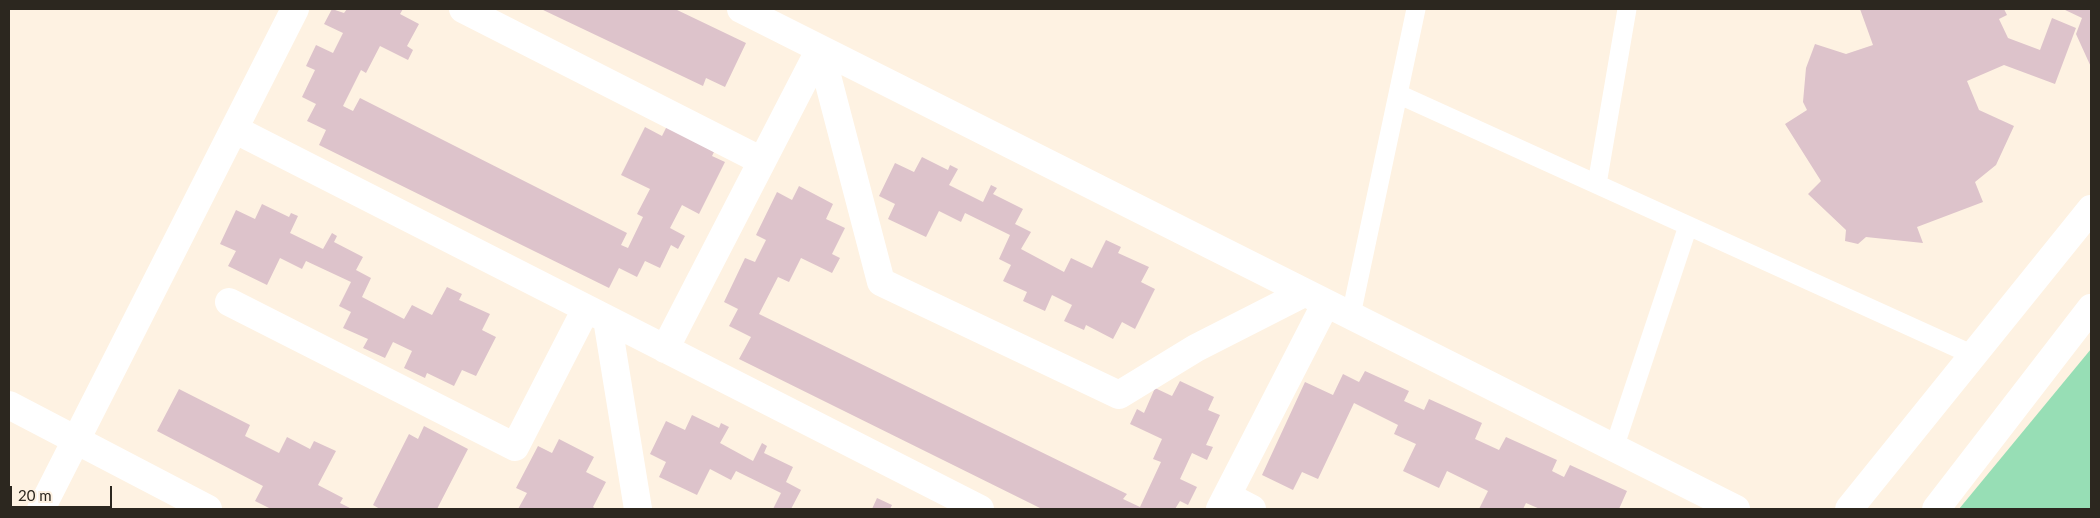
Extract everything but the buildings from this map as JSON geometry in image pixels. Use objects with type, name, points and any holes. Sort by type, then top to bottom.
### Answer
[{"type":"street","points":[[41,509],[74,440],[295,9]]},
{"type":"street","points":[[462,9],[762,161]]},
{"type":"street","points":[[741,9],[1736,509]]},
{"type":"street","points":[[665,349],[820,49]]},
{"type":"street","points":[[820,49],[880,282],[1119,395],[1196,348],[1315,298]]},
{"type":"street","points":[[234,129],[980,509]]},
{"type":"street","points":[[1849,509],[2091,209]]},
{"type":"street","points":[[1252,509],[1223,503],[1315,298]]},
{"type":"street","points":[[229,302],[515,448],[597,314]]},
{"type":"street","points":[[1936,509],[2091,308]]},
{"type":"street","points":[[597,314],[638,509]]},
{"type":"street","points":[[9,405],[208,509]]},
{"type":"lane","points":[[1351,316],[1416,9]]},
{"type":"lane","points":[[1598,184],[1627,9]]},
{"type":"lane","points":[[1398,94],[1973,356]]},
{"type":"lane","points":[[1614,448],[1688,226]]},
{"type":"green space","points":[[2091,349],[2091,509],[1959,509]]}]
